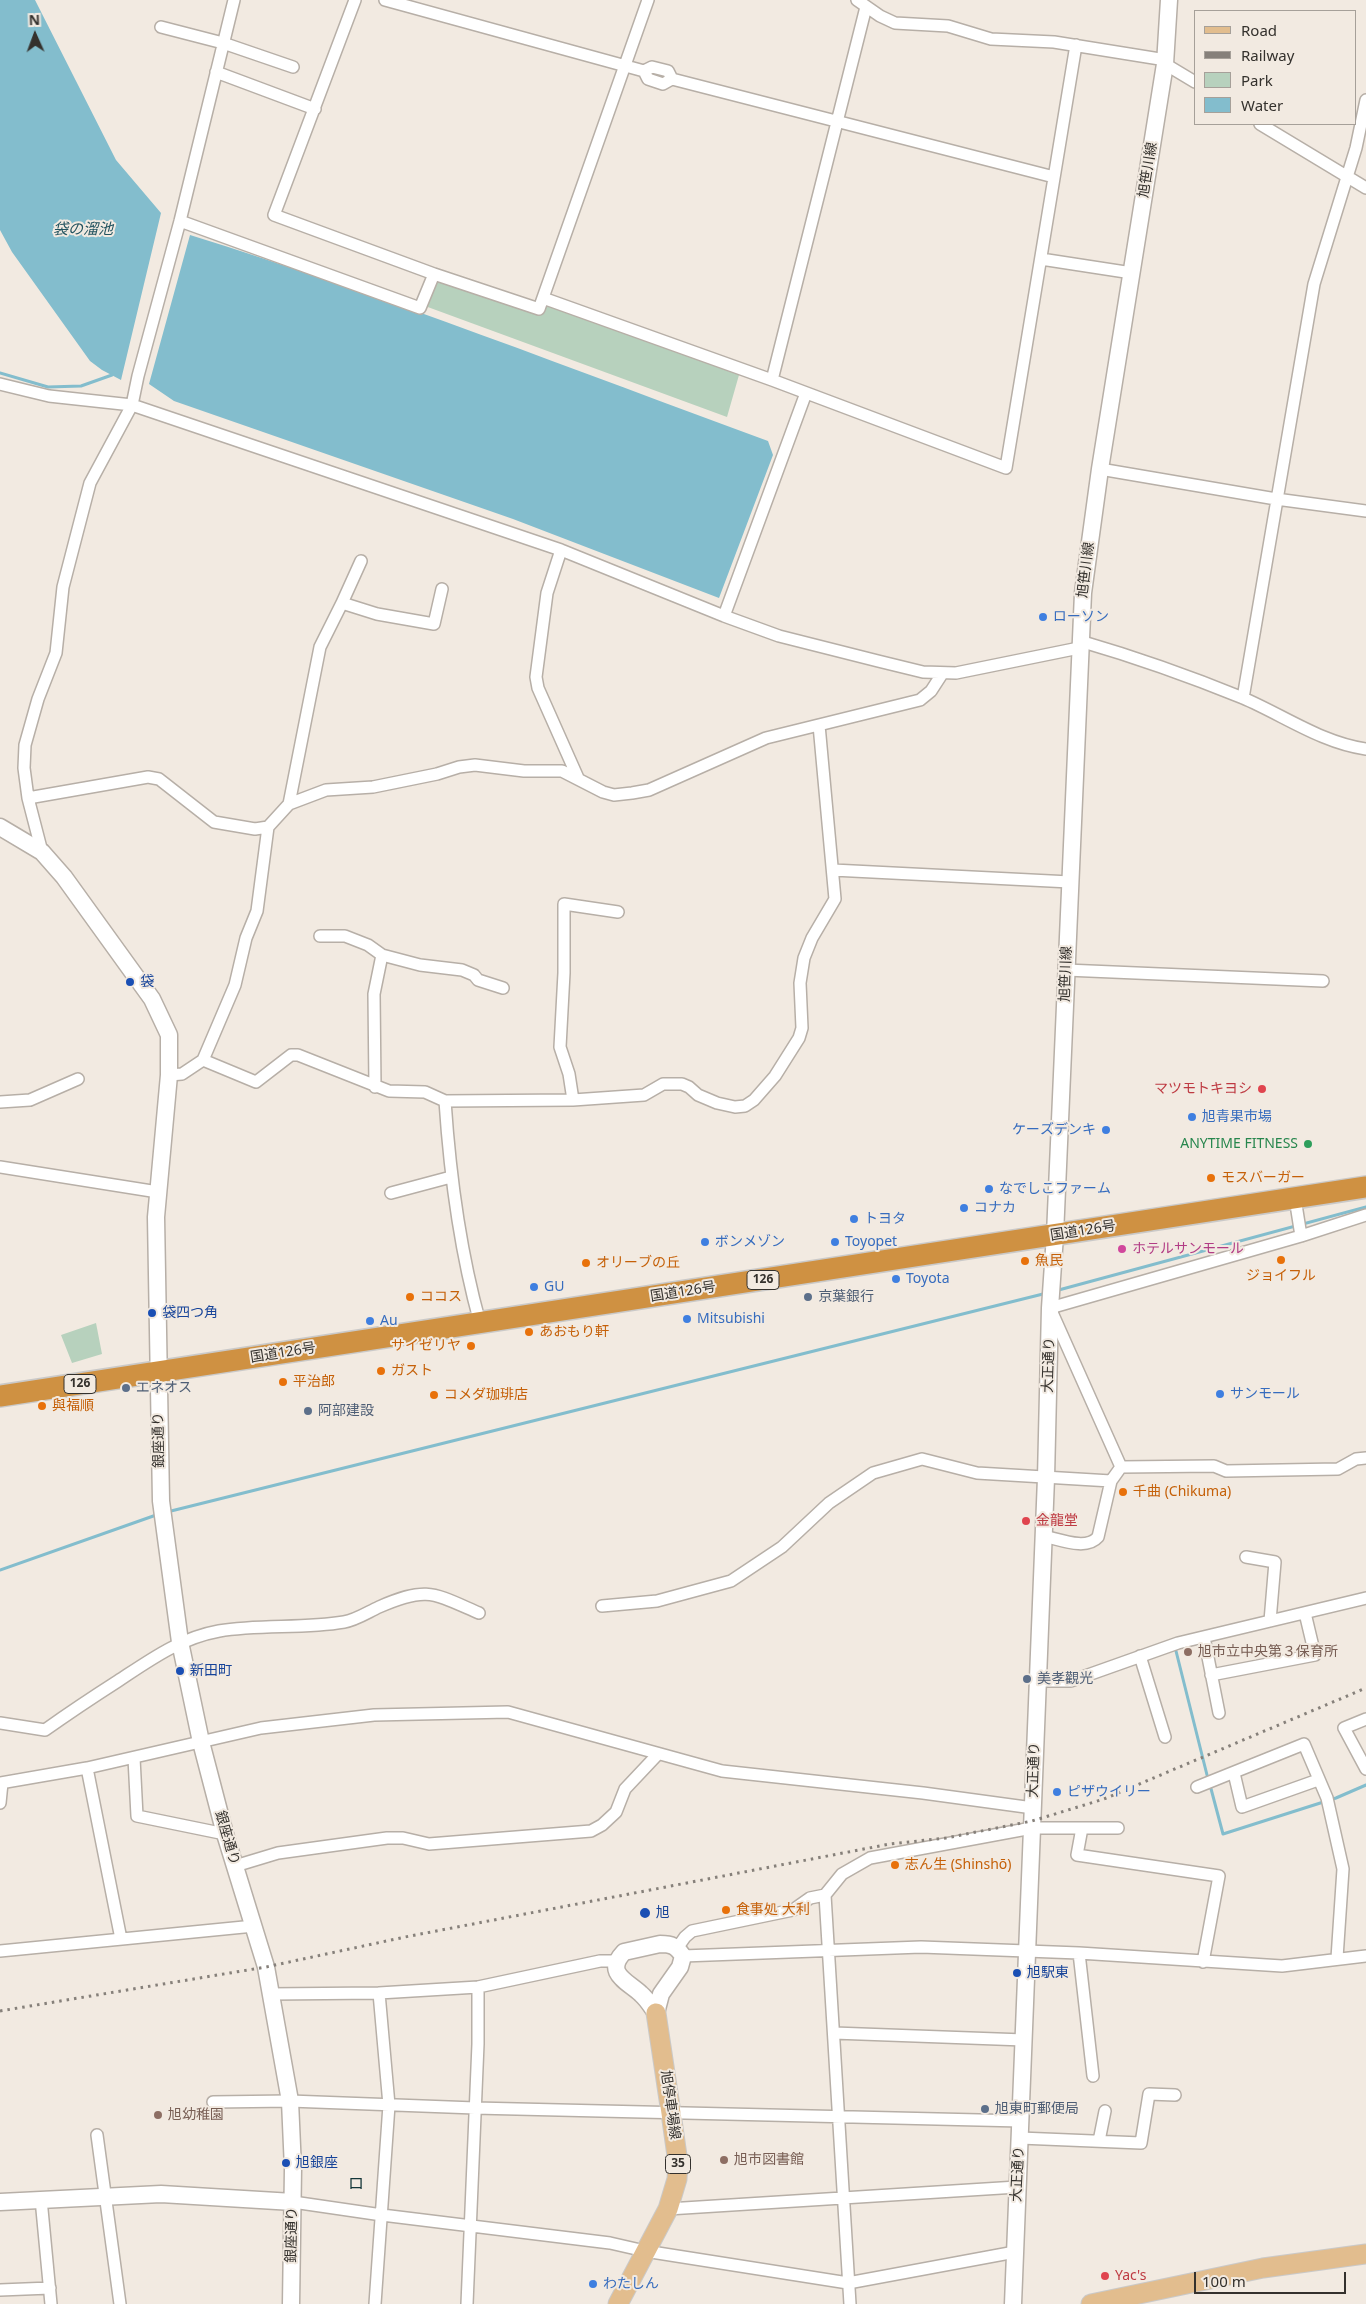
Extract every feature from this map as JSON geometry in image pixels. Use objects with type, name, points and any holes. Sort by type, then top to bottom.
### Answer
[{"type":"highway","name":"国道126号","points":[[0,1396],[1366,1188]]},
{"type":"main road","name":"旭停車場線","points":[[618,2304],[668,2209],[677,2180],[678,2163],[656,2013]]},
{"type":"main road","points":[[1091,2304],[1264,2268],[1366,2254]]},
{"type":"street","points":[[42,852],[28,798],[24,768],[25,745],[38,699],[56,653],[63,587],[90,482],[132,405],[138,376],[180,221],[234,0]]},
{"type":"street","points":[[355,0],[274,215],[434,274],[539,309],[623,65],[648,0]]},
{"type":"street","points":[[385,0],[644,71],[652,67],[668,71],[672,79],[1054,177]]},
{"type":"street","name":"旭笹川線","points":[[1056,1235],[1083,593],[1100,468],[1166,62],[1169,0]]},
{"type":"street","points":[[772,380],[836,122],[862,3],[888,21],[895,23],[948,26],[991,39],[1076,45],[1166,62],[1194,81]]},
{"type":"street","points":[[161,27],[223,43],[293,68]]},
{"type":"street","points":[[543,298],[772,380],[1006,468],[1076,45]]},
{"type":"street","points":[[216,72],[315,109]]},
{"type":"street","points":[[1243,698],[1314,284],[1346,175],[1361,150],[1366,100]]},
{"type":"street","points":[[1262,125],[1366,188]]},
{"type":"street","points":[[180,221],[420,308],[434,274]]},
{"type":"street","points":[[1041,259],[1132,274]]},
{"type":"street","points":[[0,384],[49,396],[132,405],[561,550],[724,616],[779,636],[816,646],[923,672],[956,674],[1080,644],[1129,655],[1243,698],[1345,746],[1366,749]]},
{"type":"street","points":[[724,616],[806,393]]},
{"type":"street","points":[[1100,468],[1276,499],[1366,512]]},
{"type":"street","points":[[561,550],[547,592],[536,677],[538,688],[578,778]]},
{"type":"street","points":[[288,804],[320,647],[361,561]]},
{"type":"street","points":[[342,603],[377,614],[434,624],[442,589]]},
{"type":"street","points":[[169,1075],[182,1074],[203,1060],[235,985],[246,938],[257,911],[268,827],[288,804],[326,790],[373,787],[475,765],[524,771],[562,771],[602,792],[614,795],[649,790],[766,738],[920,700],[931,691],[942,674]]},
{"type":"street","points":[[203,1060],[256,1082],[291,1055],[298,1055],[375,1087],[389,1091],[426,1092],[446,1101],[573,1100],[644,1095],[663,1084],[682,1084],[704,1098],[735,1107],[745,1106],[754,1100],[775,1076],[799,1038],[802,1028],[800,983],[804,958],[812,938],[835,899],[818,725]]},
{"type":"street","points":[[28,798],[148,777],[159,779],[214,822],[255,829],[268,827]]},
{"type":"street","name":"銀座通り","points":[[0,827],[42,852],[64,878],[152,999],[169,1036],[169,1075],[156,1217],[162,1514],[180,1642],[201,1742],[225,1834],[266,1967],[290,2102],[293,2202],[291,2304]]},
{"type":"street","points":[[833,870],[1070,882]]},
{"type":"street","points":[[573,1100],[569,1074],[560,1047],[564,973],[564,904],[618,912]]},
{"type":"street","points":[[320,936],[345,936],[382,955],[420,965],[462,970],[478,980],[503,988]]},
{"type":"street","points":[[375,1087],[374,994],[382,955]]},
{"type":"street","points":[[1066,970],[1322,981]]},
{"type":"street","points":[[0,1102],[30,1100],[78,1079]]},
{"type":"street","points":[[446,1101],[451,1177],[460,1240],[480,1324]]},
{"type":"street","points":[[0,1167],[158,1192]]},
{"type":"street","points":[[391,1193],[451,1177]]},
{"type":"street","points":[[1295,1198],[1299,1230]]},
{"type":"street","points":[[1120,1467],[1050,1308],[1299,1230],[1366,1215]]},
{"type":"street","name":"大正通り","points":[[1013,2304],[1046,1478],[1050,1308],[1056,1235]]},
{"type":"street","points":[[1120,1467],[1214,1466],[1226,1471],[1338,1468],[1356,1459],[1366,1458]]},
{"type":"street","points":[[602,1606],[657,1601],[731,1581],[782,1547],[829,1503],[873,1474],[922,1459],[977,1473],[1112,1480]]},
{"type":"street","points":[[1043,1536],[1086,1545],[1094,1542],[1098,1537],[1112,1480],[1120,1467]]},
{"type":"street","points":[[1246,1557],[1275,1562],[1270,1621]]},
{"type":"street","points":[[0,1723],[45,1730],[159,1653],[180,1642],[218,1631],[252,1627],[319,1626],[347,1621],[406,1595],[425,1593],[442,1597],[479,1613]]},
{"type":"street","points":[[1038,1681],[1071,1681],[1178,1643],[1366,1598]]},
{"type":"street","points":[[1211,1675],[1315,1655],[1305,1613]]},
{"type":"street","points":[[1204,1637],[1219,1713]]},
{"type":"street","points":[[1140,1656],[1164,1737]]},
{"type":"street","points":[[0,1803],[1,1783],[88,1768],[261,1728],[374,1715],[508,1712],[722,1771],[923,1793],[1033,1808]]},
{"type":"street","points":[[1366,1719],[1344,1728],[1366,1769]]},
{"type":"street","points":[[1197,1787],[1304,1744],[1327,1798],[1343,1869],[1336,1958]]},
{"type":"street","points":[[235,1866],[278,1854],[387,1838],[403,1838],[429,1844],[590,1831],[602,1825],[616,1812],[625,1789],[658,1754]]},
{"type":"street","points":[[134,1758],[137,1816],[225,1834]]},
{"type":"street","points":[[88,1768],[121,1939]]},
{"type":"street","points":[[1234,1773],[1242,1808],[1318,1780]]},
{"type":"street","points":[[656,2013],[661,1994],[680,1968],[680,1952],[685,1936],[692,1931],[793,1910],[810,1898],[825,1895],[842,1874],[870,1858],[1032,1828],[1118,1828]]},
{"type":"street","points":[[1082,1828],[1077,1855],[1219,1876],[1204,1962]]},
{"type":"street","points":[[825,1895],[850,2304]]},
{"type":"street","points":[[0,1951],[254,1926]]},
{"type":"street","points":[[656,2013],[640,1994],[621,1979],[617,1972],[618,1961],[624,1952],[660,1944],[671,1944],[680,1952],[922,1947],[1079,1953],[1282,1966],[1336,1958],[1366,1956]]},
{"type":"street","points":[[1079,1953],[1093,2076]]},
{"type":"street","points":[[270,1994],[379,1993],[478,1987],[600,1961],[618,1961]]},
{"type":"street","points":[[467,2304],[478,1987]]},
{"type":"street","points":[[375,2304],[389,2105],[379,1993]]},
{"type":"street","points":[[834,2033],[1024,2040]]},
{"type":"street","points":[[1020,2138],[1141,2143],[1149,2094],[1175,2095]]},
{"type":"street","points":[[213,2102],[290,2102],[1021,2121]]},
{"type":"street","points":[[1099,2141],[1105,2111]]},
{"type":"street","points":[[97,2136],[120,2304]]},
{"type":"street","points":[[668,2209],[1017,2187]]},
{"type":"street","points":[[0,2202],[105,2196],[183,2195],[293,2202],[470,2227],[610,2243],[645,2252],[848,2283],[1015,2252]]},
{"type":"street","points":[[41,2199],[51,2304]]},
{"type":"street","points":[[0,2290],[50,2288]]},
{"type":"green space","points":[[436,278],[541,314],[545,303],[739,375],[727,417],[425,306]]},
{"type":"green space","points":[[96,1323],[102,1354],[72,1363],[61,1335]]},
{"type":"water","name":"袋の溜池","points":[[0,0],[35,0],[116,160],[161,213],[121,380],[90,361],[12,252],[0,230]]},
{"type":"water","points":[[190,235],[263,258],[409,309],[768,441],[773,455],[719,598],[513,519],[174,401],[149,384]]},
{"type":"waterway","points":[[0,373],[48,387],[81,386],[112,375]]},
{"type":"waterway","points":[[1055,1291],[1366,1207]]},
{"type":"waterway","points":[[167,1512],[1047,1293]]},
{"type":"waterway","points":[[0,1570],[159,1514]]},
{"type":"waterway","points":[[1176,1651],[1208,1779]]},
{"type":"waterway","points":[[1210,1785],[1223,1834],[1336,1798],[1366,1785]]},
{"type":"railway","points":[[0,2011],[266,1967],[405,1937],[890,1844],[946,1838],[1032,1821],[1104,1799],[1366,1688]]},
{"type":"place","name":"ローソン","points":[[1043,617]]},
{"type":"place","name":"袋","points":[[130,982]]},
{"type":"place","name":"マツモトキヨシ","points":[[1262,1089]]},
{"type":"place","name":"旭青果市場","points":[[1192,1117]]},
{"type":"place","name":"ケーズデンキ","points":[[1106,1130]]},
{"type":"place","name":"ANYTIME FITNESS","points":[[1308,1144]]},
{"type":"place","name":"モスバーガー","points":[[1211,1178]]},
{"type":"place","name":"なでしこファーム","points":[[989,1189]]},
{"type":"place","name":"コナカ","points":[[964,1208]]},
{"type":"place","name":"トヨタ","points":[[854,1219]]},
{"type":"place","name":"ボンメゾン","points":[[705,1242]]},
{"type":"place","name":"Toyopet","points":[[835,1242]]},
{"type":"place","name":"ホテルサンモール","points":[[1122,1249]]},
{"type":"place","name":"ジョイフル","points":[[1281,1260]]},
{"type":"place","name":"魚民","points":[[1025,1261]]},
{"type":"place","name":"オリーブの丘","points":[[586,1263]]},
{"type":"place","name":"Toyota","points":[[896,1279]]},
{"type":"place","name":"GU","points":[[534,1287]]},
{"type":"place","name":"ココス","points":[[410,1297]]},
{"type":"place","name":"京葉銀行","points":[[808,1297]]},
{"type":"place","name":"袋四つ角","points":[[152,1313]]},
{"type":"place","name":"Mitsubishi","points":[[687,1319]]},
{"type":"place","name":"Au","points":[[370,1321]]},
{"type":"place","name":"あおもり軒","points":[[529,1332]]},
{"type":"place","name":"サイゼリヤ","points":[[471,1346]]},
{"type":"place","name":"ガスト","points":[[381,1371]]},
{"type":"place","name":"平治郎","points":[[283,1382]]},
{"type":"place","name":"エネオス","points":[[126,1388]]},
{"type":"place","name":"サンモール","points":[[1220,1394]]},
{"type":"place","name":"コメダ珈琲店","points":[[434,1395]]},
{"type":"place","name":"與福順","points":[[42,1406]]},
{"type":"place","name":"阿部建設","points":[[308,1411]]},
{"type":"place","name":"千曲 (Chikuma)","points":[[1123,1492]]},
{"type":"place","name":"金龍堂","points":[[1026,1521]]},
{"type":"place","name":"旭市立中央第３保育所","points":[[1188,1652]]},
{"type":"place","name":"新田町","points":[[180,1671]]},
{"type":"place","name":"美孝觀光","points":[[1027,1679]]},
{"type":"place","name":"ピザウイリー","points":[[1057,1792]]},
{"type":"place","name":"志ん生 (Shinshō)","points":[[895,1865]]},
{"type":"place","name":"食事処 大利","points":[[726,1910]]},
{"type":"place","name":"旭","points":[[645,1913]]},
{"type":"place","name":"旭駅東","points":[[1017,1973]]},
{"type":"place","name":"旭東町郵便局","points":[[985,2109]]},
{"type":"place","name":"旭幼稚園","points":[[158,2115]]},
{"type":"place","name":"旭市図書館","points":[[724,2160]]},
{"type":"place","name":"旭銀座","points":[[286,2163]]},
{"type":"place","name":"Yac's","points":[[1105,2276]]},
{"type":"place","name":"わたしん","points":[[593,2284]]},
{"type":"district","name":"ロ","points":[[356,2184]]}]
